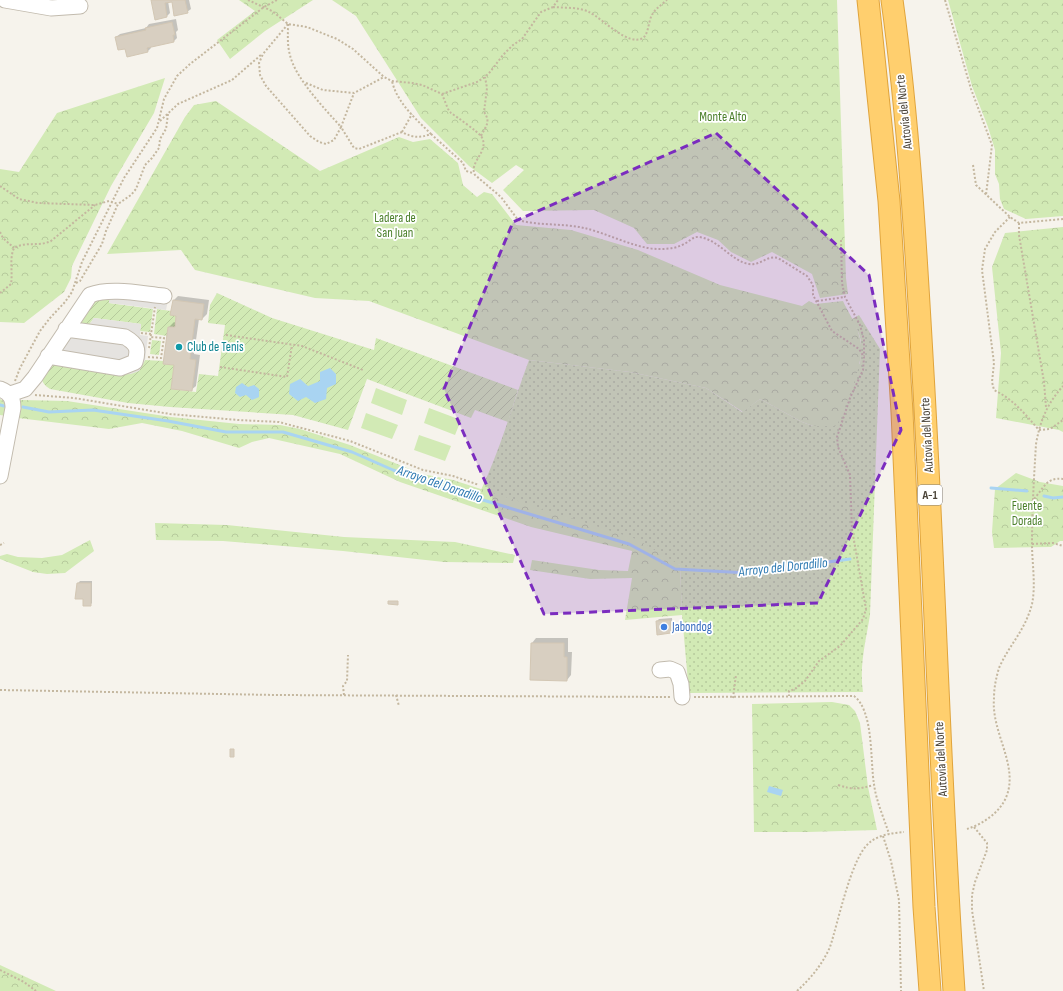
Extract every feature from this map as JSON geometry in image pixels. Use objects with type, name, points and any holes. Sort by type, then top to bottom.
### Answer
[{"type":"highway","name":"Autovía del Norte","points":[[868,0],[889,202],[902,412],[924,907],[930,991]]},
{"type":"highway","name":"Autovía del Norte","points":[[892,0],[906,135],[920,305],[934,579],[942,786],[954,991]]},
{"type":"street","points":[[5,0],[51,8],[80,6]]},
{"type":"street","points":[[0,476],[14,408],[12,391],[35,377],[66,329],[90,296],[95,293],[111,291],[161,295]]},
{"type":"street","points":[[48,356],[120,368],[134,362],[137,348],[133,342],[125,337],[66,329]]},
{"type":"street","points":[[660,670],[670,669],[678,672],[682,697]]},
{"type":"path","points":[[248,0],[272,11],[288,24],[307,27],[337,39],[353,49],[384,77],[392,81],[422,85],[432,88],[442,94],[451,113],[481,136],[483,143],[482,151],[473,166],[473,173]]},
{"type":"path","points":[[159,122],[164,99],[177,76],[190,64],[264,7],[277,0]]},
{"type":"path","points":[[553,7],[558,0]]},
{"type":"path","points":[[442,94],[476,82],[485,77],[503,55],[513,45],[522,39],[541,12],[553,7],[588,12],[598,17],[620,34],[636,40],[642,38],[646,34],[651,16],[655,10],[667,0]]},
{"type":"path","points":[[945,0],[971,89],[992,145],[986,195]]},
{"type":"path","points":[[288,24],[263,54],[232,80],[178,104],[159,122],[124,178],[82,262],[76,283],[70,296],[50,318],[34,342],[15,379],[12,391],[35,395],[74,398],[170,414],[280,422],[350,441],[423,470],[453,476],[480,485]]},
{"type":"path","points":[[288,24],[288,44],[294,67],[315,97],[341,127],[354,148],[359,149],[402,132],[412,114]]},
{"type":"path","points":[[263,54],[259,63],[260,75],[266,86],[310,136],[319,142],[326,144],[334,140],[341,127],[354,93]]},
{"type":"path","points":[[304,82],[323,90],[354,93],[384,77]]},
{"type":"path","points":[[481,136],[488,122],[488,118],[484,112],[487,88],[485,77]]},
{"type":"path","points":[[392,81],[394,91],[412,114],[462,163],[466,171],[473,173],[478,179],[494,190],[518,220],[583,227],[605,233],[643,247],[655,249],[672,248],[684,244],[698,236],[709,240],[746,264],[752,265],[773,257],[778,258],[807,276],[812,285],[813,295],[832,331],[859,349],[864,357]]},
{"type":"path","points":[[76,283],[80,281],[102,244],[118,204],[131,195],[136,189],[145,165],[159,148],[160,138],[166,129],[168,114]]},
{"type":"path","points":[[402,132],[416,138],[431,134]]},
{"type":"path","points":[[973,165],[976,185],[1010,217],[1019,223],[1063,219]]},
{"type":"path","points":[[0,186],[19,199],[38,203],[95,205],[108,201],[118,204]]},
{"type":"path","points":[[0,292],[12,284],[13,272],[11,255],[14,248],[26,244],[44,244],[51,241],[95,205]]},
{"type":"path","points":[[1010,217],[995,232],[985,249],[982,270],[994,363],[992,382],[994,390],[1009,398],[1038,430]]},
{"type":"path","points":[[1019,223],[1019,235],[1044,382],[1046,408]]},
{"type":"path","points":[[0,232],[3,238],[14,248]]},
{"type":"path","points":[[789,696],[789,691],[795,689],[805,681],[819,661],[840,646],[863,619],[866,609],[852,529],[850,475],[838,447],[837,437],[850,398],[863,370],[864,357],[864,340],[860,325],[845,297],[842,283],[841,240]]},
{"type":"path","points":[[149,350],[161,295]]},
{"type":"path","points":[[817,302],[845,297]]},
{"type":"path","points":[[226,335],[302,346],[363,370]]},
{"type":"path","points":[[148,357],[161,358],[164,338],[151,337]]},
{"type":"path","points":[[220,367],[287,377],[292,345]]},
{"type":"path","points":[[967,829],[974,827],[1001,807],[1010,783],[1010,773],[994,716],[993,699],[999,670],[1005,656],[1024,627],[1033,598],[1032,544],[1036,444],[1038,430],[1046,408],[1063,386]]},
{"type":"path","points":[[1038,430],[1050,429],[1063,420]]},
{"type":"path","points":[[1033,500],[1044,484],[1051,479],[1063,479]]},
{"type":"path","points":[[0,545],[4,543]]},
{"type":"path","points":[[1032,544],[1053,543],[1063,546]]},
{"type":"path","points":[[344,695],[343,686],[347,681],[348,655]]},
{"type":"path","points":[[734,698],[736,675]]},
{"type":"path","points":[[0,690],[275,695],[734,698],[854,696],[860,700],[867,719],[874,785],[889,834]]},
{"type":"path","points":[[396,695],[399,706]]},
{"type":"path","points":[[838,785],[850,789],[859,789],[874,785]]},
{"type":"path","points":[[974,827],[987,842],[988,850],[975,882],[972,895],[972,910],[984,991]]},
{"type":"path","points":[[797,991],[825,959],[830,947],[849,881],[858,858],[868,843],[889,834],[904,832]]},
{"type":"path","points":[[883,836],[891,861],[898,900],[901,991]]},
{"type":"path","points":[[0,970],[24,982],[36,991]]},
{"type":"path","points":[[33,989],[39,991]]},
{"type":"highlighted area","points":[[716,133],[869,275],[901,430],[818,603],[544,614],[444,389],[513,222]]},
{"type":"green space","points":[[239,0],[313,0],[265,31],[230,59],[217,40],[255,11]]},
{"type":"green space","name":"Monte Alto","points":[[332,0],[837,0],[846,278],[848,294],[820,298],[812,274],[772,252],[751,262],[731,252],[718,240],[697,232],[674,244],[647,244],[634,228],[594,210],[523,211],[503,190],[524,170],[516,165],[492,183],[469,166],[421,118],[356,16]]},
{"type":"green space","points":[[948,0],[1063,0],[1063,216],[1026,219],[1004,209],[1000,199],[999,184],[995,174],[995,150],[972,86]]},
{"type":"green space","points":[[165,78],[154,113],[111,186],[72,266],[71,278],[64,292],[24,323],[0,322],[0,169],[19,172],[57,113]]},
{"type":"green space","name":"Ladera de San Juan","points":[[216,101],[320,171],[399,137],[413,142],[430,139],[458,163],[463,185],[477,197],[484,192],[492,194],[516,225],[571,230],[638,250],[720,285],[802,306],[809,301],[815,304],[843,301],[858,331],[861,345],[861,356],[855,381],[837,426],[813,426],[802,422],[760,399],[743,412],[706,388],[630,372],[529,360],[369,301],[315,298],[195,270],[181,250],[107,254],[185,117],[194,105]]},
{"type":"green space","points":[[1063,227],[1063,432],[996,418],[1001,353],[992,267],[1005,233]]},
{"type":"green space","points":[[217,293],[272,318],[374,350],[376,338],[518,390],[508,422],[475,410],[471,418],[367,379],[348,430],[293,415],[128,403],[50,389],[43,382],[41,376],[50,365],[56,363],[139,371],[145,360],[164,361],[164,364],[174,365],[171,389],[196,392],[199,374],[218,376],[225,325],[208,323],[210,305]]},
{"type":"green space","points":[[111,295],[109,303],[153,309],[150,332],[140,331],[141,324],[94,318],[88,326],[72,325],[93,298]]},
{"type":"green space","points":[[157,309],[171,311],[171,315],[176,316],[175,327],[168,327],[167,336],[154,334]]},
{"type":"green space","points":[[859,315],[880,349],[870,615],[862,663],[863,692],[689,693],[682,615],[680,565],[481,490],[501,442],[529,360],[630,372],[706,388],[742,412],[760,399],[802,422],[813,426],[860,363],[861,341],[852,319]]},
{"type":"green space","points":[[152,340],[161,341],[159,355],[150,354]]},
{"type":"green space","points":[[376,388],[407,400],[402,415],[371,403]]},
{"type":"green space","points":[[0,399],[8,403],[7,416],[0,415]]},
{"type":"green space","points":[[21,400],[67,401],[171,417],[239,424],[280,425],[300,429],[350,445],[422,474],[453,480],[636,539],[680,565],[682,615],[625,620],[632,578],[590,579],[530,570],[532,560],[599,570],[628,571],[632,551],[531,527],[400,482],[340,454],[269,438],[252,442],[239,448],[182,431],[142,423],[109,429],[18,418]]},
{"type":"green space","points":[[429,408],[461,420],[455,435],[424,423]]},
{"type":"green space","points":[[366,413],[398,425],[392,439],[361,428]]},
{"type":"green space","points":[[419,435],[451,446],[445,461],[414,450]]},
{"type":"green space","name":"Fuente Dorada","points":[[1016,473],[1040,482],[1063,486],[1063,541],[1060,541],[1051,547],[994,548],[992,532],[995,489]]},
{"type":"green space","points":[[155,523],[227,525],[344,537],[455,542],[515,555],[513,563],[444,562],[343,551],[223,541],[156,540]]},
{"type":"green space","points":[[90,540],[94,551],[65,573],[47,574],[33,572],[0,559],[0,556],[7,554],[18,557],[42,558],[62,555]]},
{"type":"green space","points":[[832,702],[849,705],[855,711],[860,723],[868,787],[877,830],[754,832],[752,704]]},
{"type":"green space","points":[[0,965],[56,991],[0,991]]},
{"type":"shaded area","points":[[99,286],[170,290],[166,310],[109,303],[110,295],[99,295],[73,324],[88,326],[94,318],[141,324],[140,335],[148,336],[145,360],[139,371],[131,374],[116,375],[56,363],[82,298]]},
{"type":"water","points":[[330,368],[336,374],[336,384],[327,388],[326,399],[315,403],[306,397],[298,401],[289,394],[290,384],[300,379],[308,386],[320,381],[320,372]]},
{"type":"water","points":[[242,383],[248,387],[254,385],[259,389],[259,397],[252,400],[246,395],[240,397],[235,393],[236,387]]},
{"type":"water","points":[[769,786],[783,790],[781,796],[767,792]]},
{"type":"building","points":[[151,0],[185,0],[188,13],[174,16],[172,2],[165,3],[167,17],[155,20]]},
{"type":"building","points":[[172,22],[175,35],[173,35],[174,42],[147,48],[148,52],[127,57],[125,49],[118,50],[115,37]]},
{"type":"building","name":"Club de Tenis","points":[[173,300],[204,304],[202,320],[195,319],[190,359],[196,360],[192,391],[171,389],[174,365],[163,364],[168,327],[175,327],[176,316],[170,315]]},
{"type":"building","points":[[77,583],[91,583],[91,606],[83,606],[83,599],[75,599]]},
{"type":"building","points":[[388,601],[398,601],[398,605],[388,604]]},
{"type":"building","name":"Jabondog","points":[[670,620],[671,633],[657,635],[656,621]]},
{"type":"building","points":[[531,643],[564,643],[564,657],[567,657],[567,681],[530,680]]},
{"type":"building","points":[[230,749],[234,749],[234,757],[230,757]]},
{"type":"waterway","name":"Arroyo del Doradillo","points":[[0,405],[4,406]]},
{"type":"waterway","name":"Arroyo del Doradillo","points":[[23,407],[49,412],[93,410],[168,421],[226,432],[283,432],[352,452],[393,470],[433,485],[629,544],[675,569],[748,573],[850,559]]},
{"type":"waterway","name":"Arroyo del Doradillo","points":[[991,488],[1027,491]]},
{"type":"waterway","name":"Arroyo del Doradillo","points":[[1044,496],[1053,498],[1063,497]]},
{"type":"place","name":"Club de Tenis","points":[[179,347]]},
{"type":"place","name":"Jabondog","points":[[664,627]]}]
